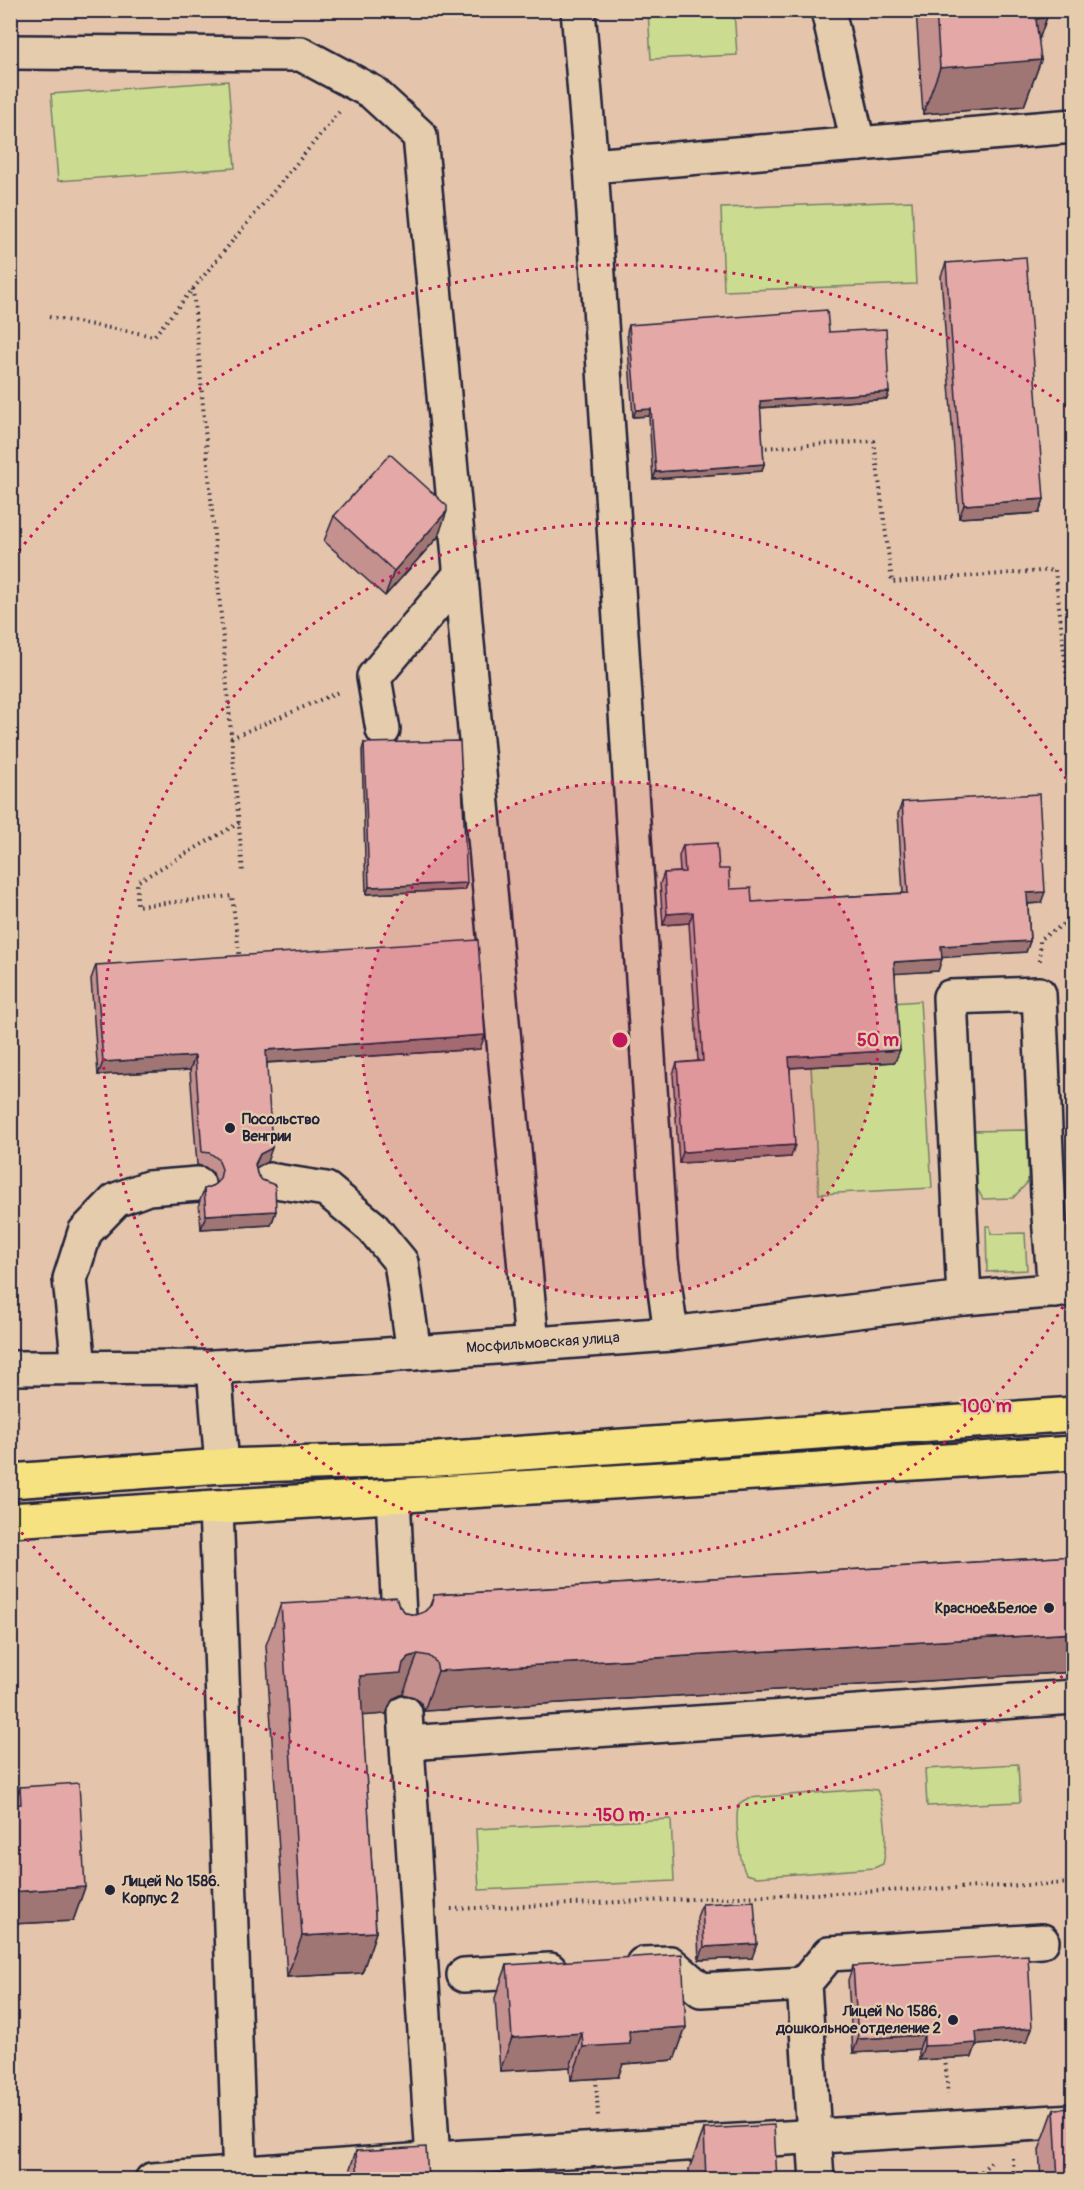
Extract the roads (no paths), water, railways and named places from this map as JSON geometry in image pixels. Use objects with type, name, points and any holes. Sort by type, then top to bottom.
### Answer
[{"type":"main road","points":[[10,1481],[222,1467],[438,1459],[1074,1414]]},
{"type":"main road","points":[[10,1520],[1074,1453]]},
{"type":"street","points":[[578,10],[591,166],[661,1260],[671,1334]]},
{"type":"street","points":[[828,10],[858,144]]},
{"type":"street","points":[[10,52],[301,54],[372,92],[420,136],[532,1344]]},
{"type":"street","points":[[591,166],[1074,126]]},
{"type":"street","points":[[383,730],[374,677],[461,574]]},
{"type":"street","points":[[964,1298],[950,997],[1039,994],[1048,1217],[1064,1290]]},
{"type":"street","points":[[269,1180],[326,1189],[372,1227],[401,1262],[414,1353]]},
{"type":"street","points":[[79,1367],[70,1279],[85,1232],[116,1200],[148,1188],[198,1184]]},
{"type":"street","name":"Мосфильмовская улица","points":[[10,1368],[214,1367],[671,1334],[964,1298],[1064,1290]]},
{"type":"street","points":[[214,1367],[222,1467]]},
{"type":"street","points":[[393,1496],[400,1636]]},
{"type":"street","points":[[216,1507],[240,2176]]},
{"type":"street","points":[[455,2165],[418,1911],[406,1728],[1074,1697]]},
{"type":"street","points":[[817,2180],[804,1984],[829,1954],[1042,1941]]},
{"type":"street","points":[[613,1966],[670,1963],[701,1990],[804,1984]]},
{"type":"street","points":[[464,1975],[579,1968]]},
{"type":"street","points":[[152,2180],[455,2165],[1074,2121]]},
{"type":"place","name":"Посольство Венгрии","points":[[230,1128]]},
{"type":"place","name":"Красное&Белое","points":[[1049,1608]]},
{"type":"place","name":"Лицей № 1586. Корпус 2","points":[[110,1890]]},
{"type":"place","name":"Лицей № 1586, дошкольное отделение 2","points":[[953,2020]]}]
